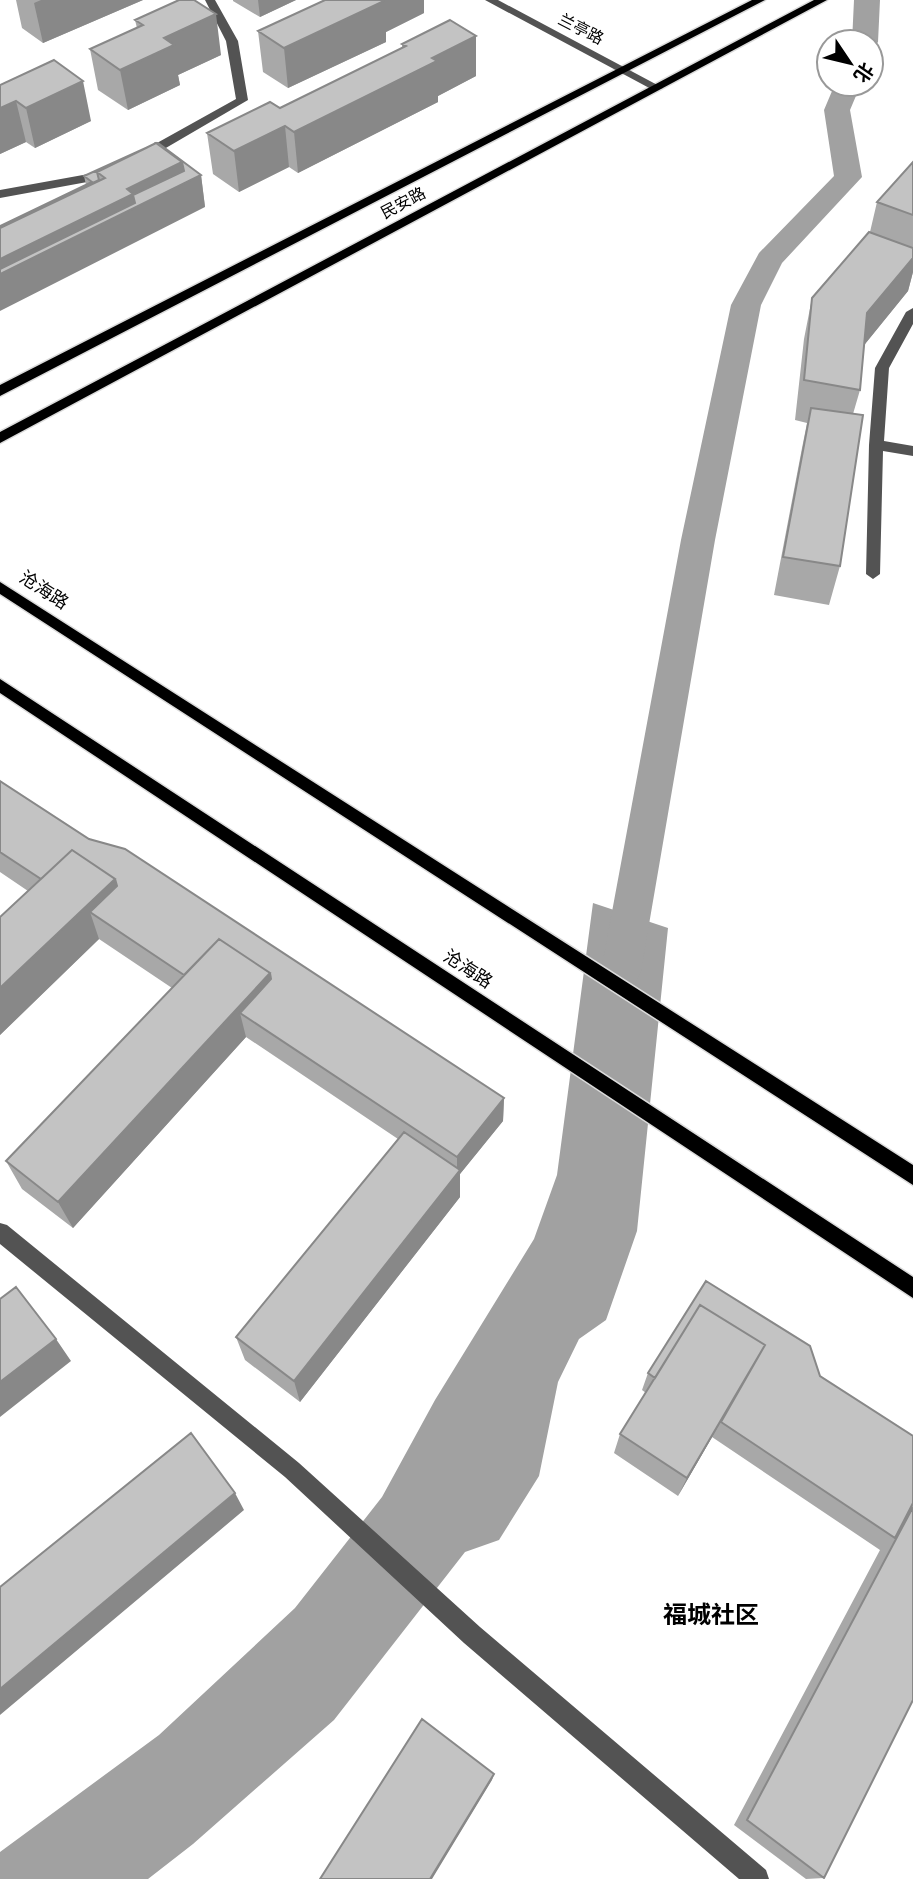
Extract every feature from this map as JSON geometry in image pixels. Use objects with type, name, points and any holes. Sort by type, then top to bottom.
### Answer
[{"type":"main road","name":"民安路","points":[[0,391],[760,0]]},
{"type":"main road","name":"民安路","points":[[0,438],[821,1]]},
{"type":"main road","name":"沧海路","points":[[0,587],[913,1175]]},
{"type":"main road","name":"沧海路","points":[[0,685],[913,1288]]},
{"type":"street","points":[[134,161],[242,100],[232,41],[210,0]]},
{"type":"street","name":"兰亭路","points":[[490,0],[657,88]]},
{"type":"street","points":[[0,194],[110,174],[122,168]]},
{"type":"street","points":[[873,575],[876,445],[882,368],[913,312]]},
{"type":"street","points":[[876,445],[913,451]]},
{"type":"street","points":[[0,1232],[292,1470],[472,1635],[757,1879]]},
{"type":"shaded area","points":[[593,903],[668,928],[637,1231],[606,1320],[579,1339],[558,1382],[539,1476],[499,1540],[465,1552],[334,1720],[193,1844],[148,1879],[0,1879],[0,1852],[159,1735],[295,1608],[382,1497],[435,1400],[534,1239],[557,1175]]},
{"type":"building","points":[[179,0],[194,0],[216,14],[164,38],[174,45],[120,70],[90,49],[143,25],[135,20]]},
{"type":"building","points":[[325,0],[384,1],[284,48],[258,31]]},
{"type":"building","points":[[450,20],[476,36],[432,58],[437,61],[294,132],[285,126],[234,151],[207,133],[270,102],[280,108],[406,46],[402,44]]},
{"type":"building","points":[[54,60],[83,81],[26,108],[16,101],[0,108],[0,85]]},
{"type":"building","points":[[156,143],[182,162],[127,189],[133,194],[0,259],[0,228],[105,178],[97,172]]},
{"type":"building","points":[[157,143],[201,175],[0,274],[0,269],[135,203],[133,195],[184,171],[182,162]]},
{"type":"building","points":[[148,147],[97,172],[99,180],[0,228],[92,182],[84,176]]},
{"type":"building","points":[[913,162],[913,215],[877,202]]},
{"type":"building","points":[[869,232],[913,248],[913,258],[867,313],[860,390],[804,380],[812,298]]},
{"type":"building","points":[[811,408],[863,415],[840,566],[783,557]]},
{"type":"building","points":[[0,781],[89,839],[125,849],[504,1098],[457,1157],[240,1013],[271,979],[270,973],[219,939],[184,975],[90,912],[117,886],[115,879],[72,850],[41,879],[0,852]]},
{"type":"building","points":[[72,850],[115,879],[0,988],[0,917]]},
{"type":"building","points":[[219,939],[270,973],[58,1202],[6,1161]]},
{"type":"building","points":[[404,1132],[460,1170],[294,1381],[236,1337]]},
{"type":"building","points":[[706,1281],[810,1346],[820,1376],[913,1436],[913,1503],[895,1538],[721,1422],[765,1345],[700,1305],[655,1378],[648,1373]]},
{"type":"building","points":[[16,1287],[56,1339],[0,1382],[0,1299]]},
{"type":"building","points":[[700,1305],[765,1345],[687,1478],[620,1434]]},
{"type":"building","points":[[191,1433],[235,1493],[0,1689],[0,1587]]},
{"type":"building","points":[[913,1507],[913,1700],[824,1878],[747,1820]]},
{"type":"building","points":[[422,1719],[494,1774],[430,1879],[320,1879]]},
{"type":"waterway","points":[[866,28],[867,0]]},
{"type":"waterway","points":[[621,971],[698,540],[746,305],[769,259],[848,177],[837,110],[842,98]]},
{"type":"district","name":"福城社区","points":[[711,1614]]}]
